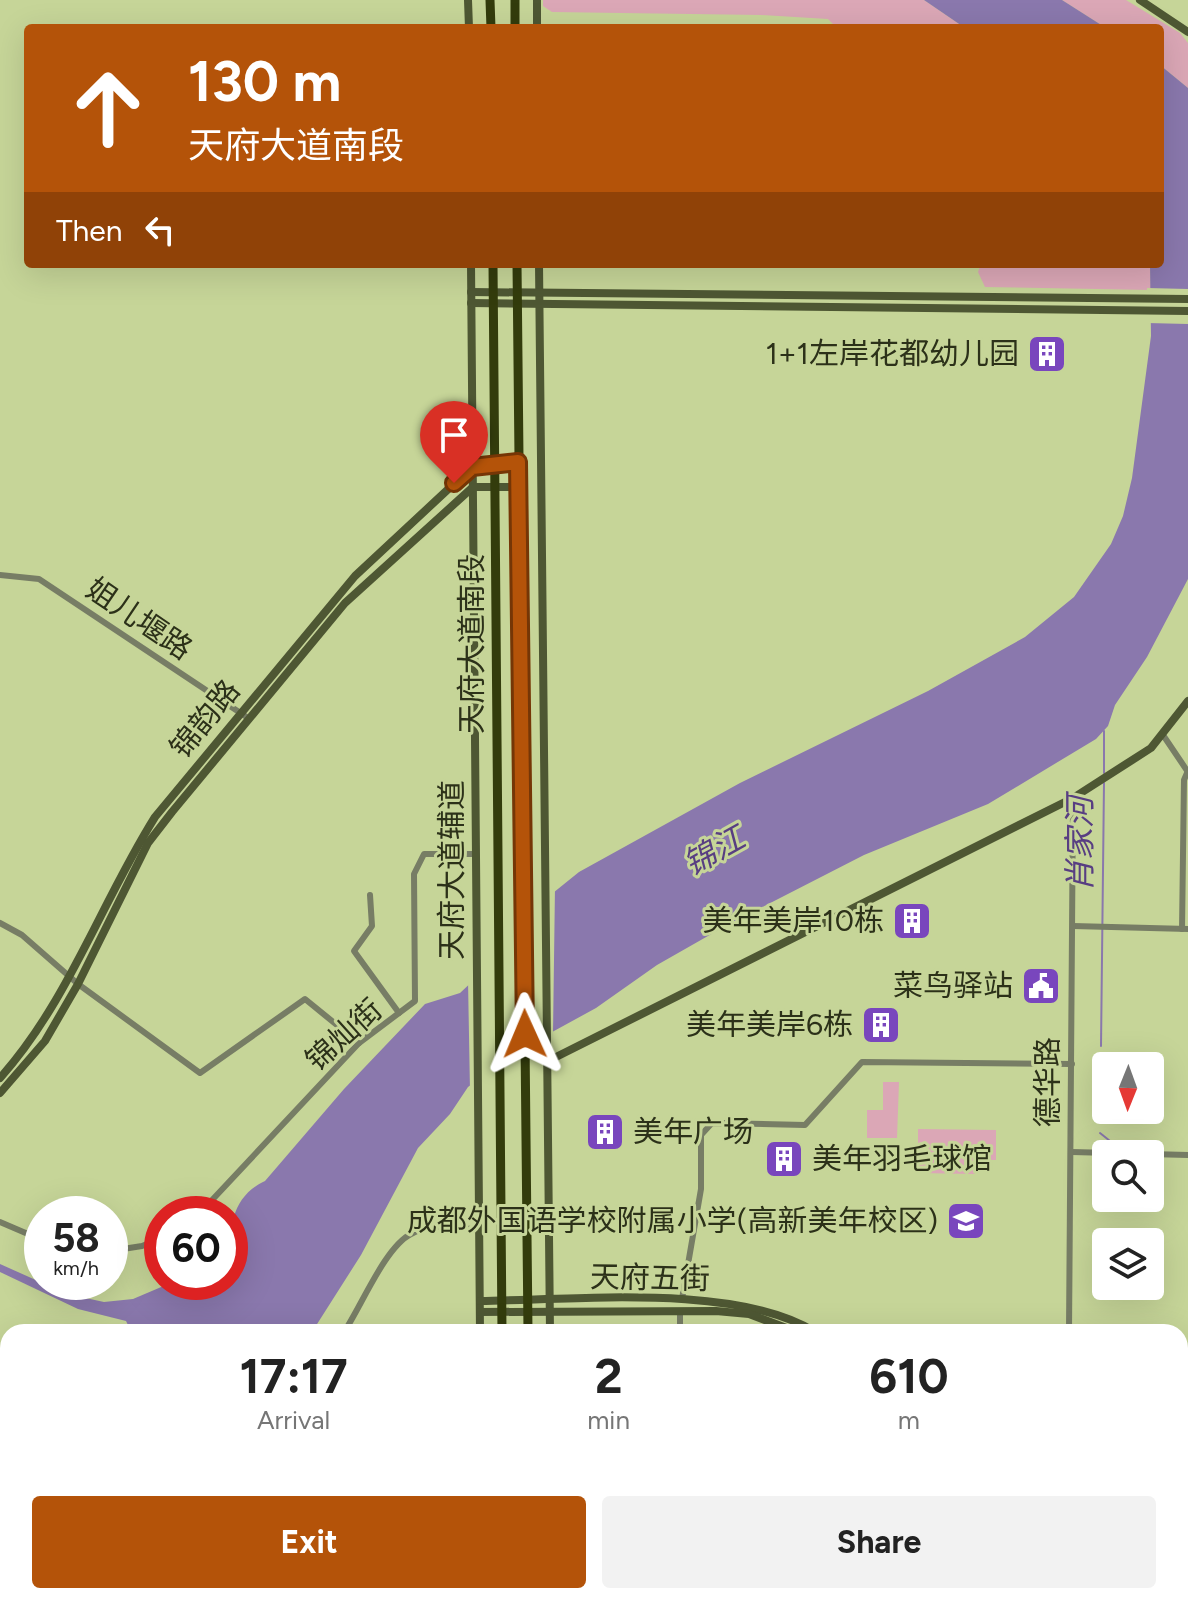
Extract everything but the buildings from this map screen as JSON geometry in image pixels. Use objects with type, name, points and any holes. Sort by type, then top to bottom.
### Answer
[{"type":"main road","points":[[490,0],[491,24]]},
{"type":"main road","points":[[515,0],[515,24]]},
{"type":"main road","name":"天府大道南段","points":[[493,268],[502,1324]]},
{"type":"main road","name":"天府大道南段","points":[[517,268],[528,1324]]},
{"type":"street","points":[[468,0],[469,24]]},
{"type":"street","points":[[537,0],[537,24]]},
{"type":"street","points":[[1140,0],[1188,32]]},
{"type":"street","name":"天府大道辅道","points":[[471,268],[480,1324]]},
{"type":"street","points":[[539,268],[550,1324]]},
{"type":"street","points":[[471,292],[493,298]]},
{"type":"street","points":[[471,303],[540,293],[1188,299]]},
{"type":"street","points":[[517,298],[540,304],[1188,311]]},
{"type":"street","points":[[472,467],[518,462]]},
{"type":"street","name":"锦韵路","points":[[0,1093],[45,1041],[78,984],[148,843],[244,715],[355,576],[472,467]]},
{"type":"street","points":[[473,487],[518,487]]},
{"type":"street","name":"锦韵路","points":[[0,1078],[31,1041],[70,976],[131,856],[155,817],[345,603],[473,487]]},
{"type":"street","name":"姐儿堰路","points":[[0,575],[39,579],[244,715]]},
{"type":"street","points":[[548,1061],[1073,798],[1112,776],[1163,735],[1188,701]]},
{"type":"street","points":[[1073,926],[1185,929],[1188,773],[1180,764],[1178,752],[1163,735]]},
{"type":"street","name":"德华路","points":[[1069,1324],[1073,798]]},
{"type":"street","name":"锦灿街","points":[[216,1196],[359,1043],[415,1001],[414,874],[424,854],[476,854]]},
{"type":"street","points":[[370,895],[372,926],[354,951],[399,1013]]},
{"type":"street","points":[[0,923],[22,935],[78,984],[200,1073],[305,999],[359,1043]]},
{"type":"street","points":[[682,1299],[701,1189],[701,1135],[712,1123],[805,1125],[862,1062],[1072,1064]]},
{"type":"street","points":[[1072,1152],[1188,1155]]},
{"type":"street","points":[[0,1222],[24,1232]]},
{"type":"street","points":[[349,1324],[379,1273],[409,1234],[444,1226],[479,1230]]},
{"type":"street","name":"天府五街","points":[[480,1301],[682,1299],[748,1306],[794,1324]]},
{"type":"street","points":[[680,1311],[680,1324]]},
{"type":"street","name":"天府五街","points":[[480,1312],[680,1311],[749,1314],[776,1324]]},
{"type":"shaded area","points":[[543,0],[924,0],[959,24],[833,24],[828,19],[761,15],[552,12],[543,6]]},
{"type":"shaded area","points":[[1062,0],[1126,0],[1180,33],[1188,43],[1188,88],[1164,68],[1164,24],[1100,24]]},
{"type":"shaded area","points":[[980,268],[1150,268],[1151,290],[985,287],[978,272]]},
{"type":"shaded area","points":[[883,1082],[899,1082],[897,1138],[867,1138],[867,1110],[883,1110]]},
{"type":"shaded area","points":[[918,1129],[996,1130],[996,1160],[982,1160],[975,1174],[918,1173]]},
{"type":"water","points":[[924,0],[1062,0],[1100,24],[959,24]]},
{"type":"water","name":"锦江","points":[[1164,68],[1188,88],[1188,579],[1147,657],[1115,705],[1108,726],[1096,739],[988,804],[864,855],[729,924],[657,965],[596,1008],[512,1054],[468,1087],[450,1114],[418,1148],[361,1255],[317,1324],[128,1324],[59,1300],[104,1302],[128,1300],[144,1294],[144,1300],[248,1300],[248,1196],[245,1196],[265,1181],[344,1089],[425,1004],[460,993],[511,945],[548,897],[579,872],[740,783],[928,691],[1025,637],[1074,597],[1111,544],[1123,516],[1132,478],[1151,336],[1150,268],[1164,268]]},
{"type":"water","points":[[0,1264],[24,1275],[24,1283],[0,1272]]},
{"type":"pier","points":[[1147,288],[1188,289],[1188,324],[1147,323]]},
{"type":"pier","points":[[555,887],[553,1034],[470,1091],[468,980],[508,942],[531,910]]},
{"type":"waterway","name":"肖家河","points":[[1104,731],[1104,773]]},
{"type":"waterway","name":"肖家河","points":[[1101,1046],[1104,783]]},
{"type":"waterway","name":"肖家河","points":[[1100,1133],[1109,1140]]},
{"type":"place","name":"1+1左岸花都幼儿园","points":[[1047,354]]},
{"type":"place","name":"美年美岸10栋","points":[[912,921]]},
{"type":"place","name":"菜鸟驿站","points":[[1041,986]]},
{"type":"place","name":"美年美岸6栋","points":[[881,1025]]},
{"type":"place","name":"美年广场","points":[[605,1132]]},
{"type":"place","name":"美年羽毛球馆","points":[[784,1159]]},
{"type":"place","name":"成都外国语学校附属小学(高新美年校区)","points":[[966,1221]]},
{"type":"route","points":[[454,483],[472,467],[518,462],[525,1034]]}]
